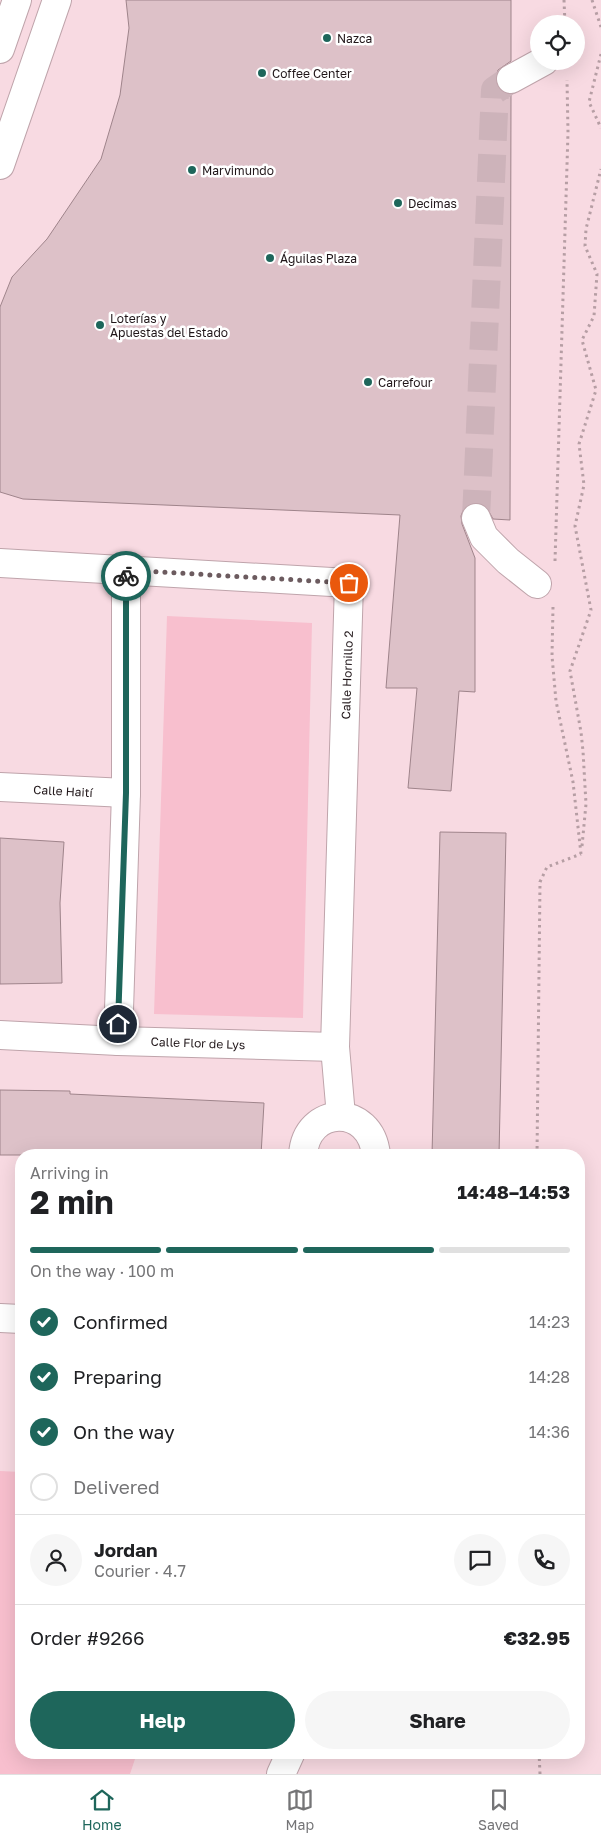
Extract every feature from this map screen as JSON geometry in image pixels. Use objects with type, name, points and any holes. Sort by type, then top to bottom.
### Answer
[{"type":"street","points":[[0,49],[16,0]]},
{"type":"street","points":[[0,165],[57,0]]},
{"type":"street","points":[[511,79],[530,69]]},
{"type":"street","points":[[476,518],[484,538],[508,561],[546,592]]},
{"type":"street","name":"Calle Hornillo 2","points":[[0,563],[349,583],[336,1047],[341,1116]]},
{"type":"street","points":[[118,1041],[126,793],[126,570]]},
{"type":"street","name":"Calle Haití","points":[[0,787],[126,793]]},
{"type":"street","name":"Calle Flor de Lys","points":[[0,1035],[118,1041],[336,1047]]},
{"type":"street","points":[[303,1149],[309,1133],[317,1124],[328,1118],[341,1116],[363,1124],[370,1133],[376,1149]]},
{"type":"street","points":[[0,1318],[15,1319]]},
{"type":"street","points":[[281,1774],[288,1759]]},
{"type":"path","points":[[564,0],[565,15]]},
{"type":"path","points":[[592,0],[601,27]]},
{"type":"path","points":[[601,54],[589,102],[601,128]]},
{"type":"path","points":[[555,562],[568,132],[567,79]]},
{"type":"path","points":[[581,854],[586,804],[583,751],[570,671],[591,610],[575,526],[584,485],[579,444],[596,390],[582,340],[594,316],[597,274],[585,246],[586,229],[601,168]]},
{"type":"path","points":[[546,592],[556,701],[574,782],[581,854]]},
{"type":"path","points":[[537,1149],[540,882],[547,867],[581,854]]},
{"type":"path","points":[[539,1759],[540,1774]]},
{"type":"shaded area","points":[[167,616],[312,623],[303,1018],[154,1014]]},
{"type":"shaded area","points":[[0,1471],[15,1472],[15,1759],[135,1759],[130,1774],[0,1774]]},
{"type":"building","name":"Águilas Plaza","points":[[126,0],[511,0],[511,61],[498,70],[495,79],[502,92],[511,95],[510,520],[493,519],[486,506],[477,502],[464,508],[461,516],[462,524],[475,558],[475,692],[459,691],[451,791],[408,788],[417,688],[386,688],[400,515],[23,499],[0,492],[0,307],[12,277],[47,239],[101,159],[120,95],[129,28]]},
{"type":"building","points":[[440,832],[506,833],[499,1149],[432,1149]]},
{"type":"building","points":[[0,838],[64,842],[60,903],[62,983],[0,984]]},
{"type":"building","points":[[0,1090],[70,1091],[70,1094],[264,1103],[261,1149],[15,1149],[15,1155],[0,1155]]},
{"type":"tunnel","points":[[476,518],[495,90],[511,79]]},
{"type":"way so far","points":[[126,576],[126,570],[349,583]]},
{"type":"place","name":"Nazca","points":[[327,38]]},
{"type":"place","name":"Coffee Center","points":[[262,73]]},
{"type":"place","name":"Marvimundo","points":[[192,170]]},
{"type":"place","name":"Decimas","points":[[398,203]]},
{"type":"place","name":"Águilas Plaza","points":[[270,258]]},
{"type":"place","name":"Loterías y Apuestas del Estado","points":[[100,325]]},
{"type":"place","name":"Carrefour","points":[[368,382]]},
{"type":"route","points":[[118,1024],[126,793],[126,576]]}]
